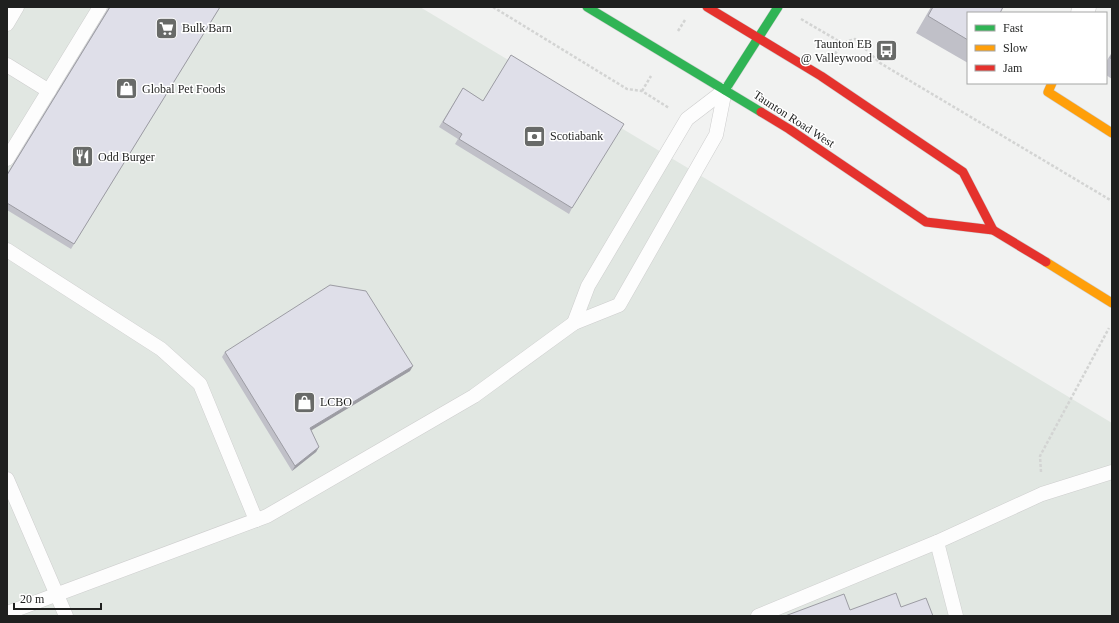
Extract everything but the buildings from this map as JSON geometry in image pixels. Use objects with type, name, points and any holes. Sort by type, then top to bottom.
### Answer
[{"type":"main road","name":"Taunton Road West","points":[[587,7],[789,129],[926,222],[993,230],[1112,303]]},
{"type":"main road","points":[[707,7],[821,76],[963,172],[993,230]]},
{"type":"main road","points":[[725,90],[778,7]]},
{"type":"main road","points":[[1052,84],[1048,92],[1112,133]]},
{"type":"lane","points":[[7,24],[17,7]]},
{"type":"lane","points":[[7,159],[100,7]]},
{"type":"lane","points":[[7,65],[49,91]]},
{"type":"lane","points":[[574,323],[588,286],[687,119],[725,90]]},
{"type":"lane","points":[[7,613],[267,516],[474,396],[574,323],[619,306],[716,135],[725,90]]},
{"type":"lane","points":[[7,250],[161,349],[200,384],[256,520]]},
{"type":"lane","points":[[758,616],[937,542],[1042,494],[1112,472]]},
{"type":"lane","points":[[7,479],[66,616]]},
{"type":"lane","points":[[937,542],[956,616]]},
{"type":"path","points":[[493,7],[627,89],[642,91],[687,119]]},
{"type":"path","points":[[794,15],[842,43],[855,39],[880,63],[1112,201]]},
{"type":"path","points":[[1042,494],[1040,456],[1112,322]]},
{"type":"shaded area","points":[[7,7],[420,7],[1112,423],[1112,616],[7,616]]},
{"type":"traffic: fast","points":[[587,7],[761,112]]},
{"type":"traffic: fast","points":[[725,90],[778,7]]},
{"type":"traffic: slow","points":[[1052,84],[1048,92],[1112,133]]},
{"type":"traffic: slow","points":[[1046,262],[1112,303]]},
{"type":"traffic: jam","points":[[707,7],[821,76],[963,172],[993,230]]},
{"type":"traffic: jam","points":[[761,112],[789,129],[926,222],[993,230],[1046,262]]},
{"type":"place","name":"Bulk Barn","points":[[167,28]]},
{"type":"place","name":"Taunton EB @ Valleywood","points":[[887,51]]},
{"type":"place","name":"Global Pet Foods","points":[[126,89]]},
{"type":"place","name":"Scotiabank","points":[[535,136]]},
{"type":"place","name":"Odd Burger","points":[[83,157]]},
{"type":"place","name":"LCBO","points":[[304,402]]}]
